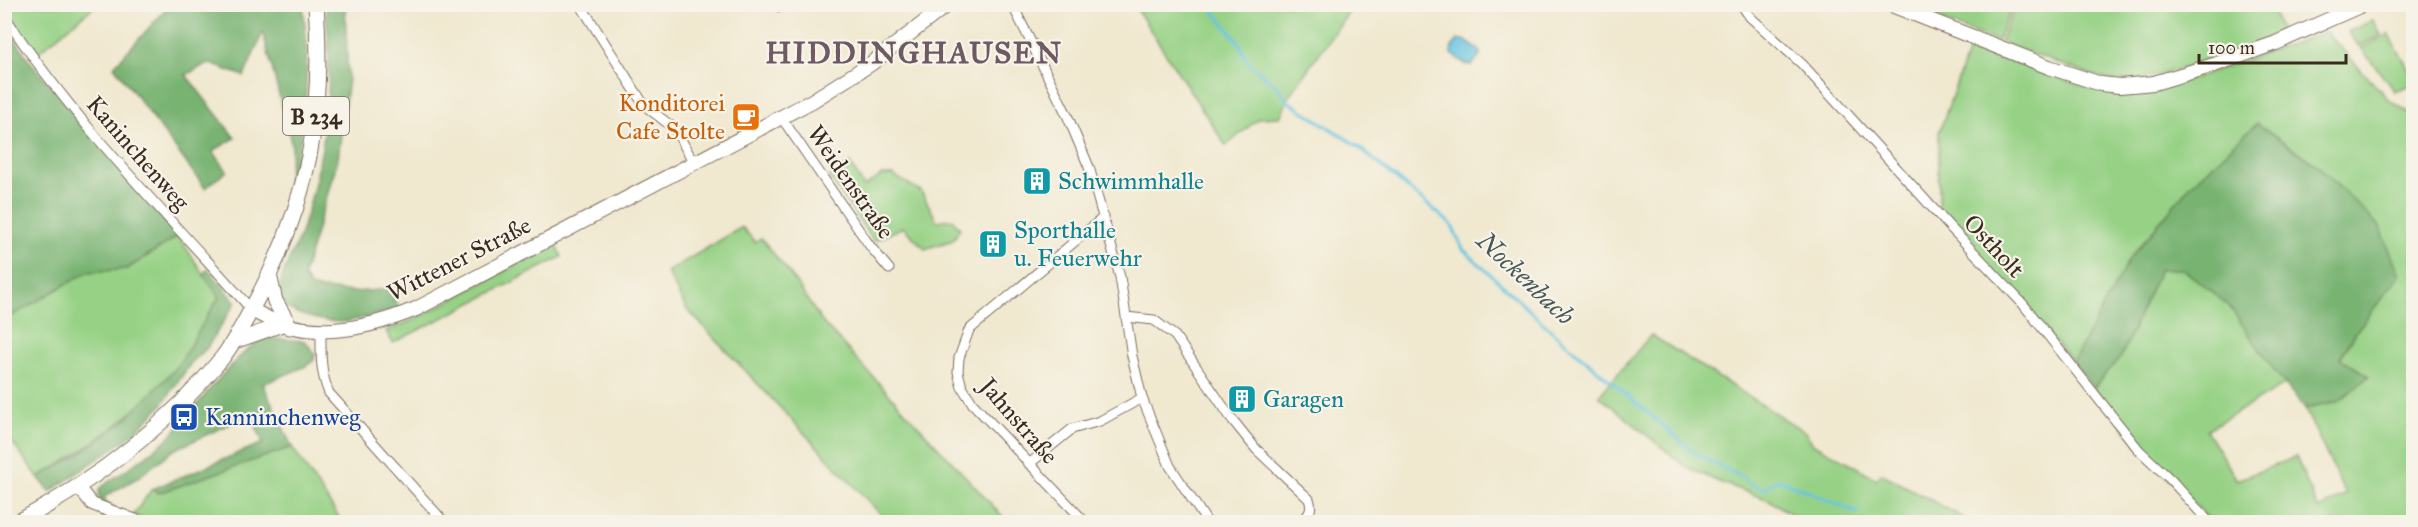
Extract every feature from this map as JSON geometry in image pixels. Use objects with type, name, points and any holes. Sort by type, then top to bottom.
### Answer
[{"type":"main road","name":"B 234","points":[[18,522],[79,488],[153,431],[214,367],[233,342],[269,275],[301,195],[315,128],[318,93],[316,4]]},
{"type":"main road","name":"Wittener Straße","points":[[251,309],[286,326],[321,331],[365,327],[416,309],[782,117],[858,73],[948,4]]},
{"type":"main road","points":[[1889,4],[2049,67],[2101,84],[2120,86],[2154,83],[2186,74],[2276,43],[2364,4]]},
{"type":"main road","points":[[233,342],[286,326],[275,301],[269,275]]},
{"type":"street","points":[[580,4],[644,105],[675,129],[694,163]]},
{"type":"street","points":[[1012,4],[1067,115],[1089,167],[1120,277],[1142,398],[1170,466],[1207,522]]},
{"type":"street","name":"Ostholt","points":[[1741,4],[1750,17],[1802,64],[2023,304],[2139,450],[2171,480],[2209,522]]},
{"type":"street","name":"Kaninchenweg","points":[[4,15],[31,56],[88,127],[251,309]]},
{"type":"street","name":"Weidenstraße","points":[[782,117],[870,246],[889,269]]},
{"type":"street","name":"Jahnstraße","points":[[1085,522],[973,404],[960,379],[959,358],[969,330],[1104,217]]},
{"type":"street","points":[[1126,316],[1154,320],[1175,336],[1231,418],[1256,449],[1309,499],[1312,506],[1302,522]]},
{"type":"street","points":[[321,331],[321,365],[329,393],[444,522]]},
{"type":"street","points":[[1029,464],[1072,429],[1100,422],[1142,398]]},
{"type":"street","points":[[79,488],[92,504],[139,522]]},
{"type":"green space","points":[[2016,4],[2258,5],[2274,13],[2282,34],[2195,65],[2139,80],[2114,81],[2085,73],[2000,42]]},
{"type":"green space","points":[[5,5],[96,5],[35,55],[5,10]]},
{"type":"green space","points":[[170,5],[303,5],[306,99],[299,145],[287,190],[292,146],[263,32],[244,76],[208,63],[186,75],[235,138],[213,151],[227,171],[205,188],[114,66]]},
{"type":"green space","points":[[325,5],[345,5],[348,78],[338,159],[303,276],[312,288],[354,292],[390,289],[399,308],[341,322],[316,319],[289,309],[283,304],[279,291],[283,273],[302,230],[322,146],[329,62]]},
{"type":"green space","points":[[1134,5],[1354,5],[1291,93],[1280,117],[1259,118],[1226,146]]},
{"type":"green space","points":[[1933,5],[2013,5],[1997,41],[1928,16]]},
{"type":"green space","points":[[2373,20],[2381,35],[2359,46],[2348,32]]},
{"type":"green space","points":[[4,21],[28,59],[178,236],[127,269],[87,272],[5,320]]},
{"type":"green space","points":[[2326,32],[2389,100],[2413,115],[2413,522],[2212,522],[2142,450],[2093,388],[2121,357],[2159,270],[2183,269],[2229,305],[2286,384],[2206,430],[2237,480],[2296,457],[2318,509],[2346,495],[2305,409],[2338,402],[2369,376],[2340,359],[2358,329],[2318,166],[2257,123],[2190,186],[2130,258],[2073,362],[1939,210],[1939,133],[1970,45],[2057,78],[2114,94],[2154,89],[2188,80]]},
{"type":"green space","points":[[2389,34],[2413,77],[2413,84],[2395,91],[2361,48]]},
{"type":"green space","points":[[2257,123],[2318,166],[2380,227],[2400,275],[2358,329],[2340,358],[2369,376],[2338,402],[2305,409],[2229,306],[2183,269],[2159,270],[2121,357],[2093,388],[2073,362],[2130,258],[2190,186]]},
{"type":"green space","points":[[850,163],[864,187],[882,175],[893,175],[921,191],[937,221],[952,219],[960,228],[953,240],[925,249],[903,227],[874,241],[829,177]]},
{"type":"green space","points":[[742,227],[755,242],[761,238],[790,274],[823,323],[1003,517],[996,522],[888,522],[686,308],[667,272]]},
{"type":"green space","points":[[178,236],[219,297],[193,343],[161,385],[129,415],[94,442],[38,477],[12,442],[5,447],[4,320],[87,272],[127,269]]},
{"type":"green space","points":[[556,244],[562,257],[393,343],[386,331],[415,319]]},
{"type":"green space","points":[[208,269],[236,302],[206,349],[191,363],[160,407],[131,436],[50,492],[38,477],[76,456],[124,421],[177,367],[219,297],[203,274]]},
{"type":"green space","points":[[1651,335],[1805,432],[1813,444],[1876,479],[1881,473],[1971,522],[1804,522],[1769,500],[1719,482],[1685,466],[1599,396]]},
{"type":"green space","points":[[265,338],[305,341],[315,354],[314,360],[306,366],[263,384],[292,447],[159,493],[152,489],[263,443],[251,414],[174,450],[137,478],[104,497],[107,503],[115,508],[102,505],[99,500],[99,489],[168,438],[241,355]]},
{"type":"green space","points":[[292,447],[342,522],[154,522],[133,515],[152,489],[159,493]]},
{"type":"water","points":[[1458,40],[1464,40],[1479,50],[1480,55],[1472,65],[1465,64],[1451,53],[1452,47]]},
{"type":"waterway","name":"Nockenbach","points":[[1208,4],[1240,44],[1244,56],[1251,65],[1278,87],[1286,100],[1356,145],[1451,224],[1463,249],[1555,334],[1695,453],[1763,489],[1779,479],[1858,513]]},
{"type":"place","name":"Konditorei Cafe Stolte","points":[[746,117]]},
{"type":"place","name":"Schwimmhalle","points":[[1037,181]]},
{"type":"place","name":"Sporthalle u. Feuerwehr","points":[[993,244]]},
{"type":"place","name":"Garagen","points":[[1242,399]]},
{"type":"place","name":"Kanninchenweg","points":[[184,417]]},
{"type":"district","name":"HIDDINGHAUSEN","points":[[914,53]]}]
